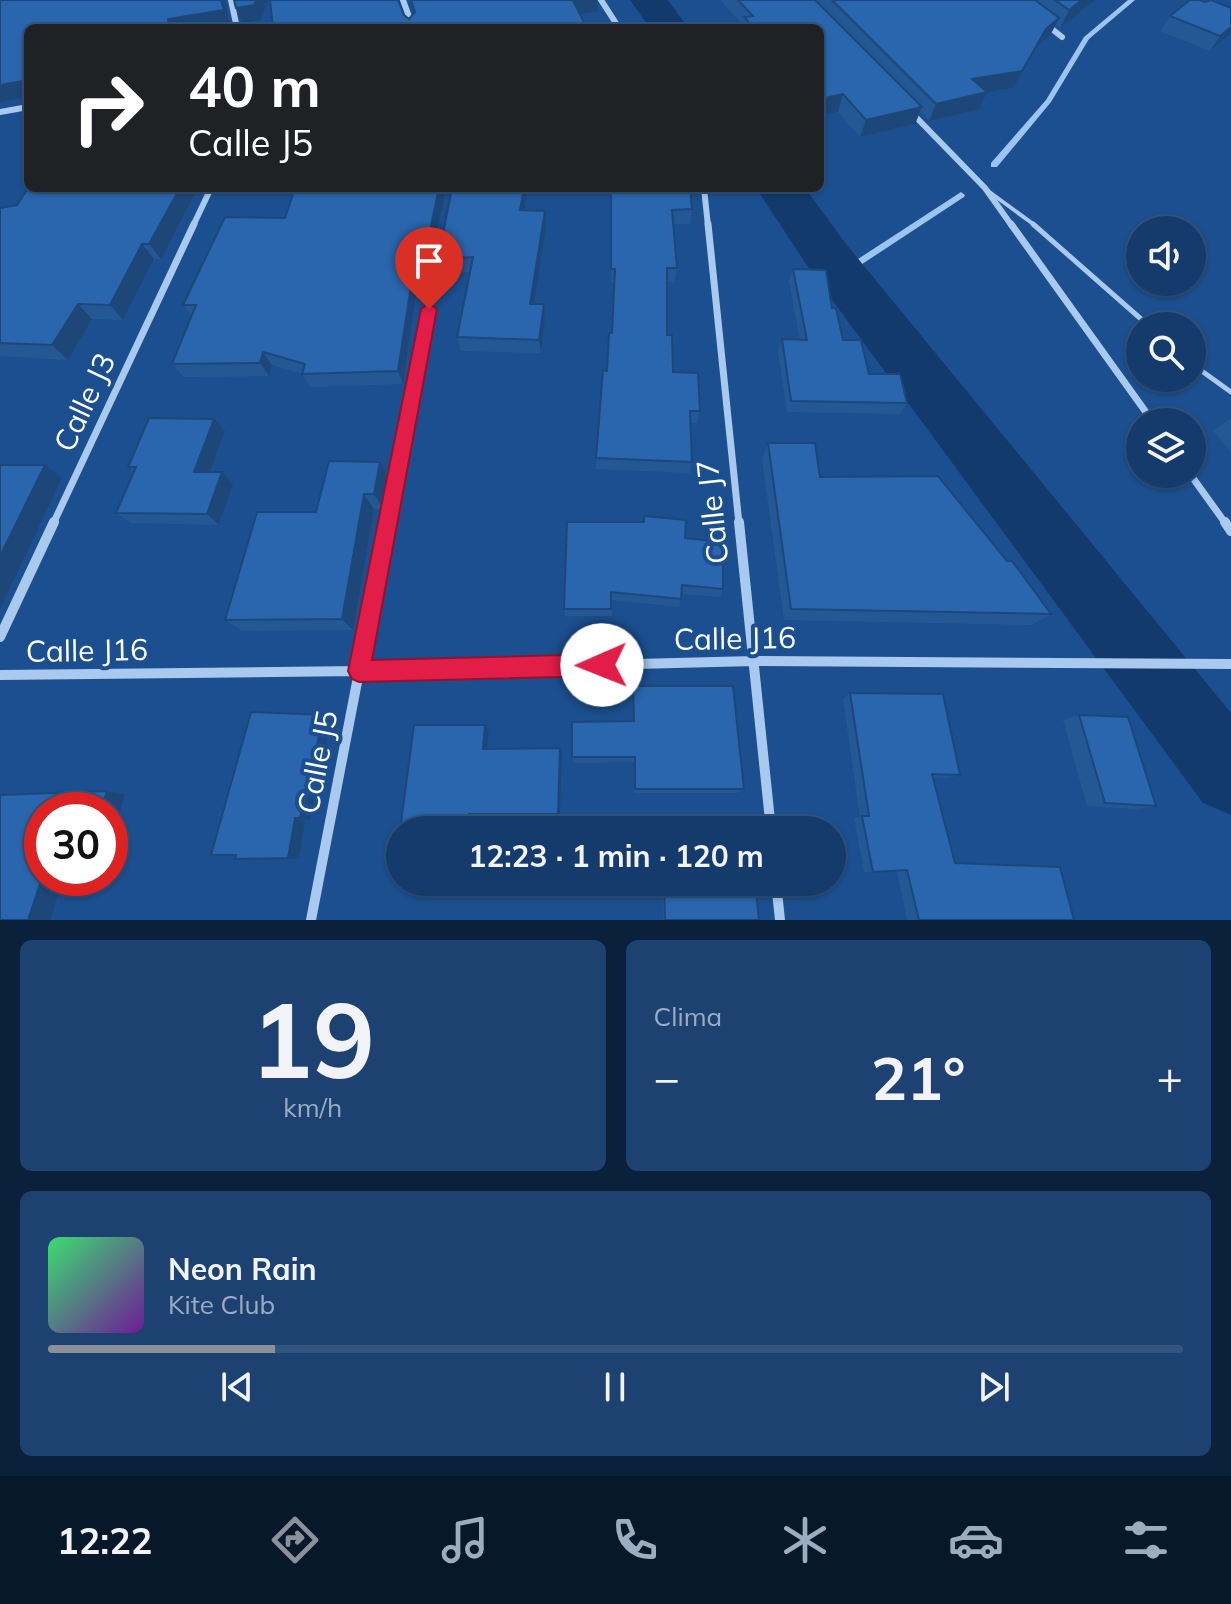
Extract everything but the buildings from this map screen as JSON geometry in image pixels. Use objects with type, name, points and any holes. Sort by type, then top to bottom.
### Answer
[{"type":"street","points":[[231,0],[236,24]]},
{"type":"street","points":[[403,0],[412,24]]},
{"type":"street","points":[[601,0],[616,24]]},
{"type":"street","points":[[1038,18],[1062,37]]},
{"type":"street","points":[[903,103],[985,188],[1143,408]]},
{"type":"street","points":[[0,112],[24,108]]},
{"type":"street","name":"Calle J3","points":[[0,637],[209,192]]},
{"type":"street","name":"Calle J7","points":[[704,192],[770,816]]},
{"type":"street","name":"Calle J5","points":[[311,920],[443,235]]},
{"type":"street","points":[[1200,488],[1231,531]]},
{"type":"street","name":"Calle J16","points":[[0,675],[359,671],[754,661],[1231,664]]},
{"type":"street","points":[[777,896],[780,920]]},
{"type":"lane","points":[[985,188],[1094,273],[1134,312]]},
{"type":"lane","points":[[1206,374],[1231,392]]},
{"type":"waterway","points":[[649,0],[666,24]]},
{"type":"waterway","points":[[994,165],[1049,101],[1086,38],[1132,0]]},
{"type":"waterway","points":[[783,192],[828,257],[1231,775]]},
{"type":"waterway","points":[[841,274],[961,195]]},
{"type":"route","points":[[429,309],[359,671],[602,665]]}]
